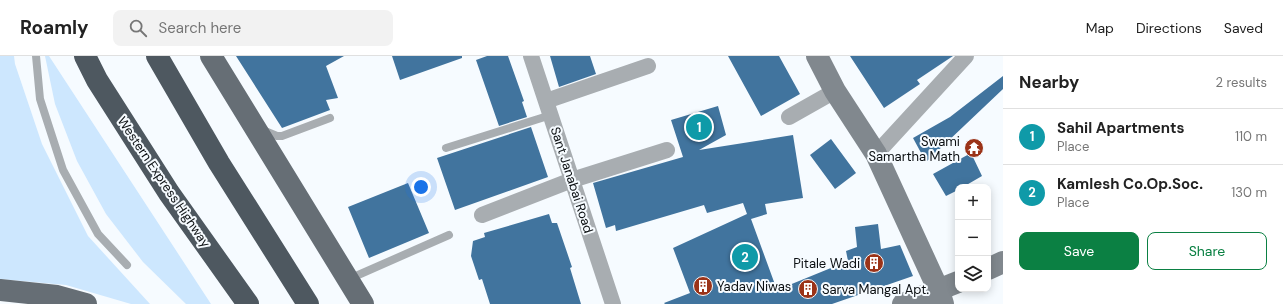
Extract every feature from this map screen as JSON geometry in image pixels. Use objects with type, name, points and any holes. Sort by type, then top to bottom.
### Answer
[{"type":"highway","name":"Western Express Highway","points":[[85,56],[97,80],[169,193],[248,304]]},
{"type":"highway","points":[[157,56],[219,163],[308,304]]},
{"type":"main road","points":[[211,56],[364,304]]},
{"type":"main road","points":[[0,290],[57,296],[86,304]]},
{"type":"street","name":"Sant Janabai Road","points":[[531,56],[613,304]]},
{"type":"street","points":[[817,56],[835,91],[876,154],[941,297]]},
{"type":"street","points":[[876,154],[966,56]]},
{"type":"street","points":[[548,108],[648,66]]},
{"type":"street","points":[[789,117],[835,91]]},
{"type":"street","points":[[482,215],[572,180],[667,150]]},
{"type":"street","points":[[991,268],[1003,262]]},
{"type":"street","points":[[906,303],[941,297],[955,285]]},
{"type":"lane","points":[[36,56],[40,99],[63,170],[98,234],[127,265]]},
{"type":"lane","points":[[446,148],[548,108]]},
{"type":"lane","points":[[259,134],[265,131],[277,136],[282,136],[330,118]]},
{"type":"lane","points":[[348,280],[449,235]]},
{"type":"shaded area","points":[[0,56],[14,56],[15,64],[42,144],[88,236],[150,304],[131,304],[66,285],[0,279]]},
{"type":"shaded area","points":[[45,56],[49,56],[211,304],[186,304],[143,262],[106,214],[77,161],[55,104]]},
{"type":"building","points":[[236,56],[344,56],[326,66],[338,98],[326,100],[330,110],[282,128]]},
{"type":"building","points":[[392,56],[462,56],[462,58],[400,80]]},
{"type":"building","points":[[487,56],[508,56],[524,101],[522,102],[527,117],[499,126],[476,60]]},
{"type":"building","points":[[550,56],[590,56],[596,74],[559,87]]},
{"type":"building","points":[[728,56],[779,56],[800,94],[761,116]]},
{"type":"building","points":[[850,56],[953,56],[917,80],[920,84],[884,108]]},
{"type":"building","points":[[1003,76],[1003,89],[926,162],[913,138],[950,117]]},
{"type":"building","points":[[718,106],[726,135],[699,150],[793,135],[803,198],[765,204],[767,214],[751,219],[777,290],[848,261],[846,251],[857,247],[855,227],[878,224],[881,249],[900,245],[913,276],[832,304],[665,304],[664,303],[690,293],[673,248],[747,214],[743,203],[707,213],[704,205],[616,231],[615,225],[606,228],[593,183],[683,157],[671,120]]},
{"type":"building","points":[[531,127],[548,177],[455,210],[437,158]]},
{"type":"building","points":[[831,139],[856,173],[835,189],[810,155]]},
{"type":"building","points":[[971,153],[982,176],[968,184],[955,184],[955,192],[946,196],[933,174]]},
{"type":"building","points":[[408,183],[429,233],[369,258],[348,207]]},
{"type":"building","points":[[549,214],[552,223],[557,223],[572,267],[570,268],[581,304],[490,304],[482,279],[479,280],[471,256],[473,241],[485,237],[484,233]]},
{"type":"place","name":"Sahil Apartments","points":[[699,127]]},
{"type":"place","name":"Swami Samartha Math","points":[[974,148]]},
{"type":"place","name":"Kamlesh Co.Op.Soc.","points":[[745,257]]},
{"type":"place","name":"Pitale Wadi","points":[[874,263]]},
{"type":"place","name":"Yadav Niwas","points":[[703,286]]},
{"type":"place","name":"Sarva Mangal Apt.","points":[[808,289]]}]
